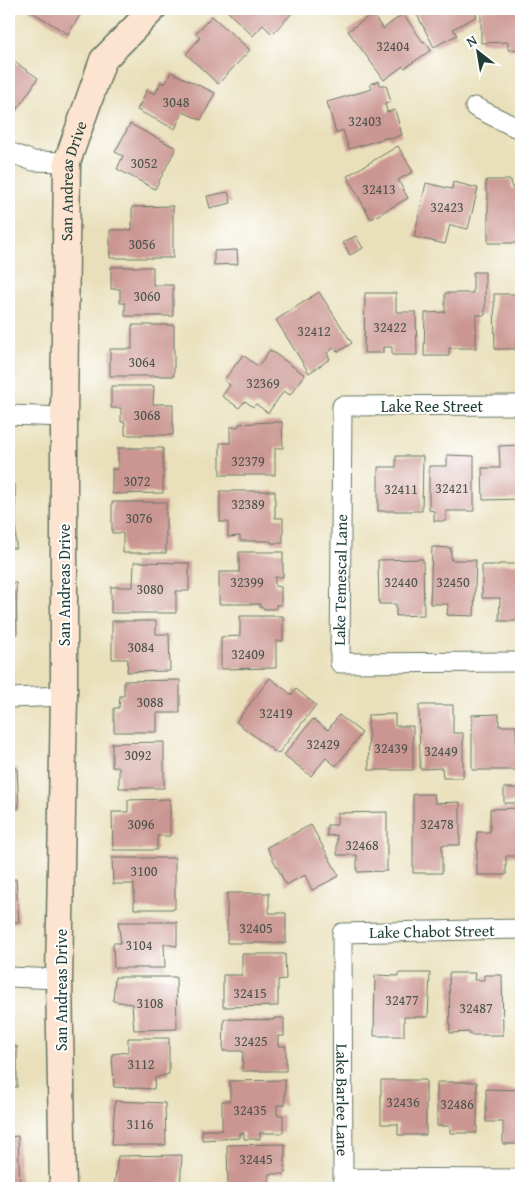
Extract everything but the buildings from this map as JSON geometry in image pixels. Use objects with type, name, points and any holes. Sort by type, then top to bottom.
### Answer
[{"type":"street","name":"San Andreas Drive","points":[[63,1188],[59,979],[64,696],[64,417],[67,162],[103,60],[153,9]]},
{"type":"street","points":[[476,107],[516,127],[521,127]]},
{"type":"street","points":[[9,152],[33,161],[67,162]]},
{"type":"street","name":"Lake Ree Street","points":[[342,406],[521,405]]},
{"type":"street","name":"Lake Temescal Lane","points":[[342,406],[340,663],[521,662]]},
{"type":"street","points":[[9,415],[64,417]]},
{"type":"street","points":[[9,698],[64,696]]},
{"type":"street","name":"Lake Chabot Street","points":[[342,933],[521,929]]},
{"type":"street","name":"Lake Barlee Lane","points":[[342,933],[343,1178],[521,1179]]},
{"type":"street","points":[[9,977],[59,979]]}]
